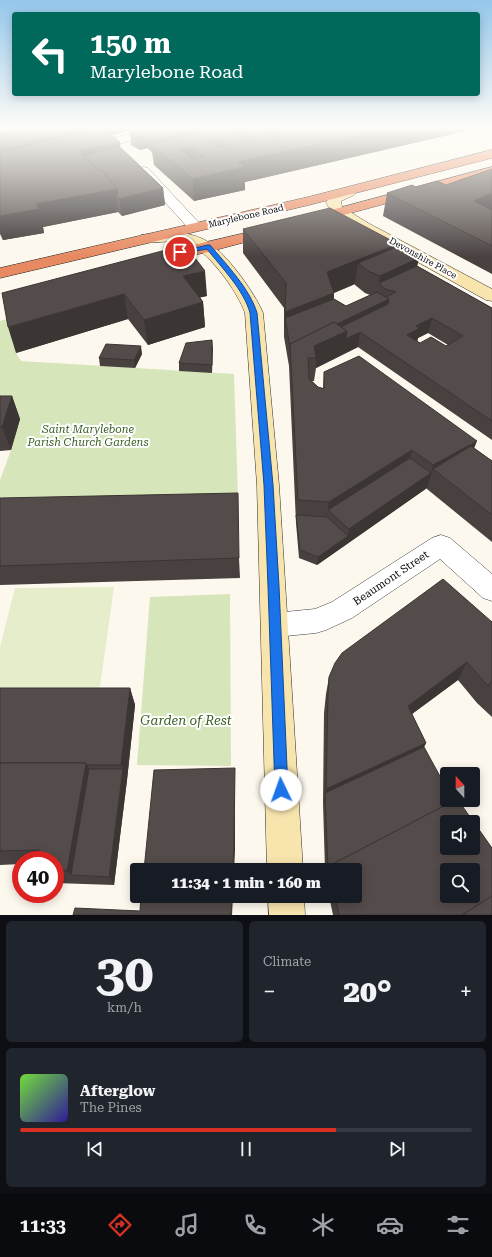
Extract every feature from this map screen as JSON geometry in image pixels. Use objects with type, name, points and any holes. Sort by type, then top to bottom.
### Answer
[{"type":"highway","name":"Marylebone Road","points":[[0,273],[349,192],[425,172]]},
{"type":"highway","name":"Marylebone Road","points":[[145,260],[208,247],[340,213],[489,172]]},
{"type":"street","points":[[144,172],[194,227]]},
{"type":"street","points":[[340,213],[336,210],[333,202],[336,198],[349,192]]},
{"type":"street","name":"Devonshire Place","points":[[340,213],[492,296]]},
{"type":"street","points":[[146,238],[167,236],[185,237],[200,242],[208,247],[230,273],[251,305],[254,313],[268,485],[285,863]]},
{"type":"street","name":"Beaumont Street","points":[[275,625],[316,620],[342,610],[440,545],[492,590]]},
{"type":"street","points":[[286,903],[287,915]]},
{"type":"green space","name":"Saint Marylebone Parish Church Gardens","points":[[10,318],[16,353],[21,361],[234,374],[238,499],[0,508],[0,480],[11,450],[19,419],[0,419],[0,321]]},
{"type":"green space","points":[[114,587],[98,701],[0,704],[0,647],[15,588]]},
{"type":"green space","name":"Garden of Rest","points":[[230,594],[231,766],[137,765],[150,597]]},
{"type":"building","points":[[0,172],[103,172],[117,189],[36,204],[39,209],[0,216]]},
{"type":"building","points":[[103,172],[146,172],[163,188],[119,199],[116,195],[118,194],[117,189]]},
{"type":"building","points":[[184,172],[225,172],[193,179]]},
{"type":"building","points":[[484,172],[492,172],[492,193],[474,201],[492,210],[492,246],[387,193],[412,185],[416,187],[437,181],[446,185]]},
{"type":"building","points":[[330,208],[398,244],[327,272],[334,293],[285,312],[286,283],[243,229]]},
{"type":"building","points":[[185,245],[205,271],[183,276],[203,302],[144,320],[124,294],[8,327],[2,293]]},
{"type":"building","points":[[397,247],[419,258],[380,276],[368,271],[358,263]]},
{"type":"building","points":[[417,266],[492,308],[492,421],[360,332],[346,339],[347,331],[341,327],[388,304],[389,299],[386,297],[396,292],[385,289],[379,283]],"holes":[[[432,318],[463,336],[446,346],[431,337],[420,343],[407,335],[420,328],[416,326]]]},
{"type":"building","points":[[377,292],[389,299],[337,324],[334,322],[290,344],[290,347],[285,318],[334,299],[346,306]]},
{"type":"building","points":[[334,322],[347,331],[314,346],[316,358],[308,358],[309,379],[318,387],[324,389],[324,372],[359,356],[477,441],[433,465],[412,450],[329,502],[298,500],[290,344]]},
{"type":"building","points":[[212,340],[212,365],[179,363],[186,343]]},
{"type":"building","points":[[106,344],[141,346],[134,360],[99,358]]},
{"type":"building","points":[[0,396],[12,396],[2,427],[0,427]]},
{"type":"building","points":[[471,446],[492,461],[492,515],[433,469]]},
{"type":"building","points":[[410,458],[431,473],[349,529],[328,510]]},
{"type":"building","points":[[238,493],[239,558],[0,566],[0,498]]},
{"type":"building","points":[[296,515],[327,517],[348,536],[318,557],[300,550]]},
{"type":"building","points":[[443,579],[492,622],[492,680],[488,686],[467,662],[408,706],[426,743],[326,789],[329,677],[335,663],[342,653]]},
{"type":"building","points":[[0,688],[130,688],[121,765],[86,765],[86,763],[0,763]]},
{"type":"building","points":[[424,747],[440,776],[440,807],[442,807],[335,863],[328,863],[325,793]]},
{"type":"building","points":[[0,763],[86,763],[67,871],[64,871],[64,851],[0,851]]},
{"type":"building","points":[[235,768],[233,863],[145,863],[154,770]]},
{"type":"building","points":[[89,769],[123,769],[109,877],[71,875]]},
{"type":"building","points":[[442,807],[463,807],[469,815],[440,815],[440,855],[480,855],[480,831],[492,848],[492,896],[462,915],[339,915],[336,903],[362,903],[362,863],[335,863]]},
{"type":"building","points":[[492,896],[492,915],[462,915]]},
{"type":"building","points":[[141,903],[232,903],[231,915],[73,915],[75,908],[140,911]]},
{"type":"route","points":[[180,252],[208,247],[230,273],[251,305],[254,313],[268,485],[274,586],[281,790]]}]
